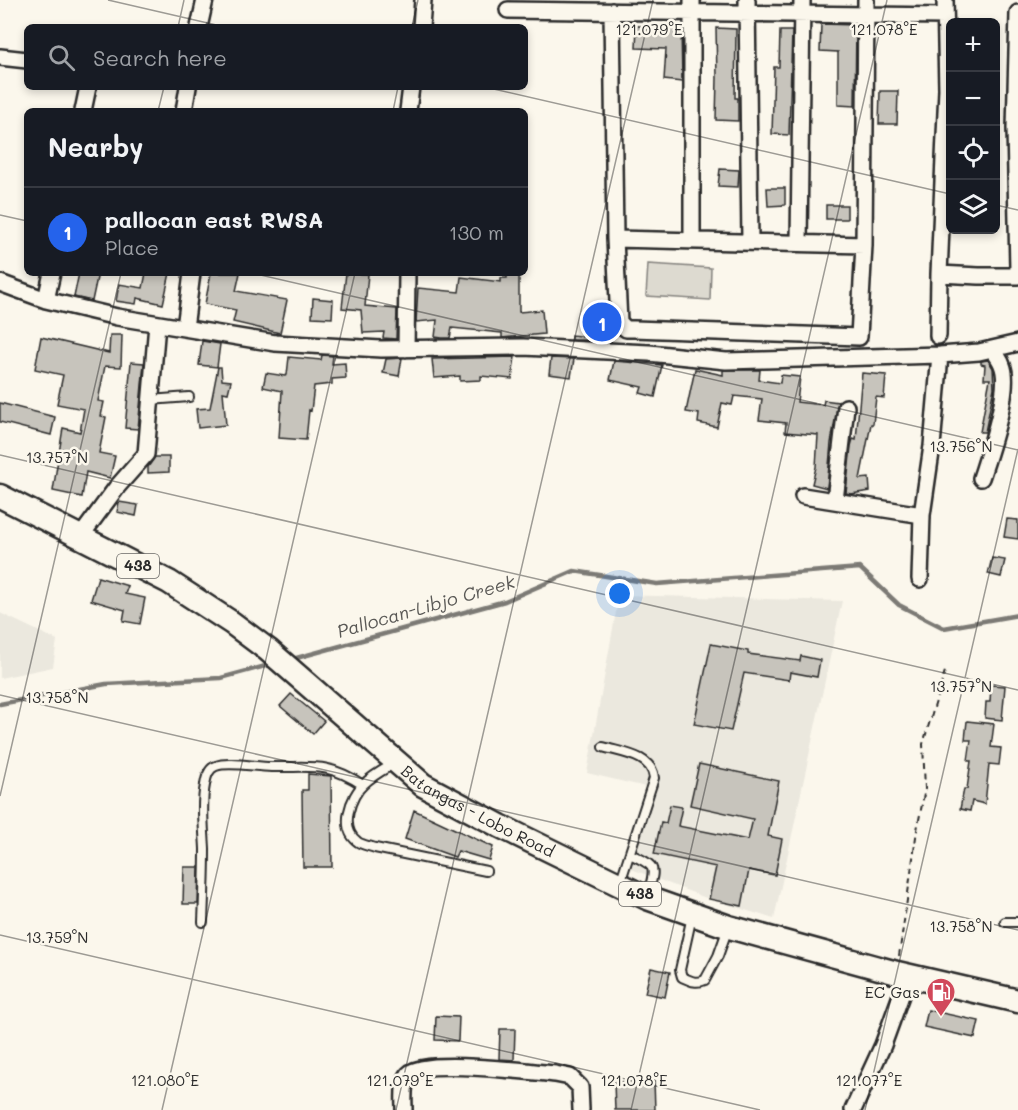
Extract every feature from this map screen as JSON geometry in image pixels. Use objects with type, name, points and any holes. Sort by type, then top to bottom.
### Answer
[{"type":"main road","name":"Batangas - Lobo Road","points":[[0,496],[169,582],[232,623],[268,650],[423,785],[452,802],[619,885],[647,898],[729,927],[902,975],[1018,1000]]},
{"type":"street","points":[[201,24],[205,0]]},
{"type":"street","points":[[421,24],[423,0]]},
{"type":"street","points":[[508,10],[532,5],[587,5],[612,11],[639,6],[945,8],[947,89],[938,336]]},
{"type":"street","points":[[692,6],[692,241]]},
{"type":"street","points":[[746,6],[750,242]]},
{"type":"street","points":[[799,243],[802,7]]},
{"type":"street","points":[[612,11],[615,239],[619,322],[626,328],[859,337],[864,245],[866,7]]},
{"type":"street","points":[[1018,13],[1015,128],[1018,268]]},
{"type":"street","points":[[3,55],[24,59]]},
{"type":"street","points":[[84,108],[87,90]]},
{"type":"street","points":[[184,108],[188,90]]},
{"type":"street","points":[[408,108],[411,90]]},
{"type":"street","points":[[615,239],[864,245]]},
{"type":"street","points":[[939,274],[1018,276]]},
{"type":"street","points":[[46,300],[51,276]]},
{"type":"street","points":[[185,328],[192,276]]},
{"type":"street","points":[[406,349],[407,276]]},
{"type":"street","points":[[0,283],[46,300],[157,324],[275,343],[406,349],[523,347],[649,352],[726,361],[940,355],[1018,344]]},
{"type":"street","points":[[81,536],[110,496],[146,454],[157,324]]},
{"type":"street","points":[[981,478],[994,435],[1005,384],[1003,365],[992,349]]},
{"type":"street","points":[[920,579],[922,515],[932,446],[940,355]]},
{"type":"street","points":[[835,501],[846,406]]},
{"type":"street","points":[[803,496],[922,515]]},
{"type":"street","points":[[853,1110],[883,1045],[902,975]]},
{"type":"street","points":[[404,1110],[405,1083],[408,1075],[424,1066],[555,1074],[570,1077],[580,1087],[581,1110]]},
{"type":"lane","points":[[150,400],[189,397]]},
{"type":"lane","points":[[603,747],[645,760],[654,771],[654,778],[619,885]]},
{"type":"lane","points":[[396,762],[363,785],[350,808],[348,820],[350,834],[358,842],[375,848],[486,871]]},
{"type":"lane","points":[[203,922],[204,788],[210,770],[216,765],[227,764],[258,767],[319,767],[344,773],[363,785]]},
{"type":"lane","points":[[630,854],[652,867],[647,898]]},
{"type":"lane","points":[[692,915],[680,970],[682,977],[692,982],[705,980],[718,956],[729,927]]},
{"type":"lane","points":[[1005,922],[1018,922]]},
{"type":"path","points":[[902,975],[917,830],[925,789],[923,744],[946,668]]},
{"type":"shaded area","points":[[648,264],[711,268],[710,300],[646,296]]},
{"type":"shaded area","points":[[619,595],[842,601],[774,919],[706,898],[624,866],[650,788],[587,773]]},
{"type":"shaded area","points":[[0,613],[57,640],[53,667],[0,678]]},
{"type":"building","points":[[821,24],[856,25],[855,106],[838,105],[838,52],[820,51]]},
{"type":"building","points":[[637,26],[681,26],[682,82],[664,80],[666,49],[636,48]]},
{"type":"building","points":[[716,28],[736,29],[735,98],[738,98],[738,121],[716,120]]},
{"type":"building","points":[[780,31],[792,31],[789,135],[772,134],[774,67],[779,67]]},
{"type":"building","points":[[880,91],[898,91],[897,124],[879,124]]},
{"type":"building","points":[[720,169],[739,170],[738,187],[718,186]]},
{"type":"building","points":[[767,188],[785,188],[785,205],[768,206]]},
{"type":"building","points":[[826,205],[847,205],[847,219],[826,219]]},
{"type":"building","points":[[78,276],[97,276],[92,301],[74,297]]},
{"type":"building","points":[[145,276],[169,276],[163,304],[137,298],[136,304],[116,301],[119,284],[143,288]]},
{"type":"building","points":[[210,276],[239,276],[236,291],[287,300],[280,333],[233,322],[236,310],[205,304]]},
{"type":"building","points":[[346,276],[368,276],[365,306],[397,309],[396,339],[383,338],[384,332],[363,333],[361,310],[342,308]]},
{"type":"building","points":[[507,276],[519,276],[519,312],[542,310],[544,334],[502,338],[502,333],[452,328],[450,338],[442,338],[435,337],[437,320],[416,322],[418,288],[459,292],[461,277],[501,282],[501,278],[507,278]]},
{"type":"building","points":[[313,298],[333,300],[332,318],[312,317]]},
{"type":"building","points":[[590,329],[602,329],[602,338],[611,339],[611,341],[571,340],[571,335],[590,337]]},
{"type":"building","points":[[110,335],[122,335],[121,367],[105,366],[98,401],[104,402],[101,416],[106,417],[99,453],[115,456],[110,478],[86,472],[82,497],[53,491],[63,428],[80,432],[84,409],[57,404],[63,375],[35,369],[41,337],[109,353]]},
{"type":"building","points":[[202,341],[220,344],[217,367],[199,365]]},
{"type":"building","points":[[322,355],[333,356],[332,364],[345,363],[346,378],[332,379],[332,384],[314,386],[306,440],[279,438],[282,391],[263,387],[266,373],[285,376],[289,357],[321,360]]},
{"type":"building","points":[[515,357],[512,379],[481,376],[481,380],[460,381],[460,376],[434,378],[432,359]]},
{"type":"building","points":[[402,358],[399,376],[383,373],[386,359]]},
{"type":"building","points":[[551,358],[574,359],[571,377],[549,374]]},
{"type":"building","points":[[988,360],[993,368],[994,388],[985,432],[980,432],[990,379],[984,379],[985,365],[981,364],[981,361]]},
{"type":"building","points":[[614,361],[662,365],[655,397],[640,393],[642,387],[610,380]]},
{"type":"building","points":[[131,362],[144,363],[138,429],[125,428]]},
{"type":"building","points":[[218,367],[221,367],[222,380],[231,381],[228,393],[223,392],[226,425],[198,428],[196,409],[210,408]]},
{"type":"building","points":[[695,369],[723,375],[723,370],[760,370],[759,380],[780,383],[781,375],[800,377],[797,402],[823,405],[824,400],[838,402],[827,488],[812,484],[816,467],[818,435],[785,432],[786,423],[759,420],[762,399],[734,396],[732,405],[722,403],[717,427],[698,423],[699,414],[686,412]]},
{"type":"building","points":[[862,373],[886,375],[884,398],[876,397],[873,424],[871,424],[860,479],[869,478],[870,491],[851,494],[846,493],[851,446],[853,439],[856,440]]},
{"type":"building","points":[[0,403],[55,417],[51,435],[0,422]]},
{"type":"building","points":[[155,457],[169,457],[169,472],[148,473],[148,467]]},
{"type":"building","points":[[119,502],[138,505],[136,516],[117,512]]},
{"type":"building","points":[[1007,519],[1018,520],[1018,539],[1004,537]]},
{"type":"building","points":[[992,558],[1005,560],[1001,577],[988,574]]},
{"type":"building","points":[[98,577],[128,586],[125,594],[145,598],[140,624],[123,621],[125,610],[91,600]]},
{"type":"building","points":[[711,644],[748,651],[748,654],[800,661],[801,656],[820,660],[817,677],[790,672],[789,680],[744,673],[731,731],[694,724]]},
{"type":"building","points":[[991,685],[1005,686],[1002,720],[985,718],[986,702],[990,702]]},
{"type":"building","points":[[291,694],[324,721],[313,734],[280,706]]},
{"type":"building","points":[[967,721],[994,724],[991,747],[1001,748],[999,765],[989,764],[985,804],[972,801],[970,811],[960,809],[964,789],[967,789],[971,761],[968,761],[971,740],[965,740]]},
{"type":"building","points":[[699,764],[779,781],[768,836],[782,839],[775,875],[749,870],[742,906],[709,899],[716,867],[654,854],[661,822],[666,823],[670,805],[682,807],[678,826],[748,840],[753,819],[690,805]]},
{"type":"building","points":[[308,774],[331,776],[332,867],[303,867],[302,790],[308,790]]},
{"type":"building","points":[[414,810],[493,847],[489,860],[458,851],[455,857],[405,839]]},
{"type":"building","points":[[184,867],[199,867],[198,904],[183,904]]},
{"type":"building","points":[[651,968],[670,972],[665,997],[645,993]]},
{"type":"building","points":[[928,1010],[979,1021],[975,1038],[924,1027]]},
{"type":"building","points":[[436,1016],[459,1017],[458,1041],[435,1040]]},
{"type":"building","points":[[500,1029],[515,1029],[514,1060],[499,1059]]},
{"type":"building","points":[[654,1081],[655,1110],[615,1110],[614,1082]]},
{"type":"waterway","name":"Pallocan-Libjo Creek","points":[[289,660],[505,601],[574,571],[657,584],[860,568],[899,605],[944,628],[1018,615]]},
{"type":"waterway","name":"Pallocan-Libjo Creek","points":[[0,704],[106,684],[221,678],[273,664]]},
{"type":"place","name":"pallocan east RWSA","points":[[602,322]]},
{"type":"place","name":"EC Gas","points":[[941,1018]]}]
